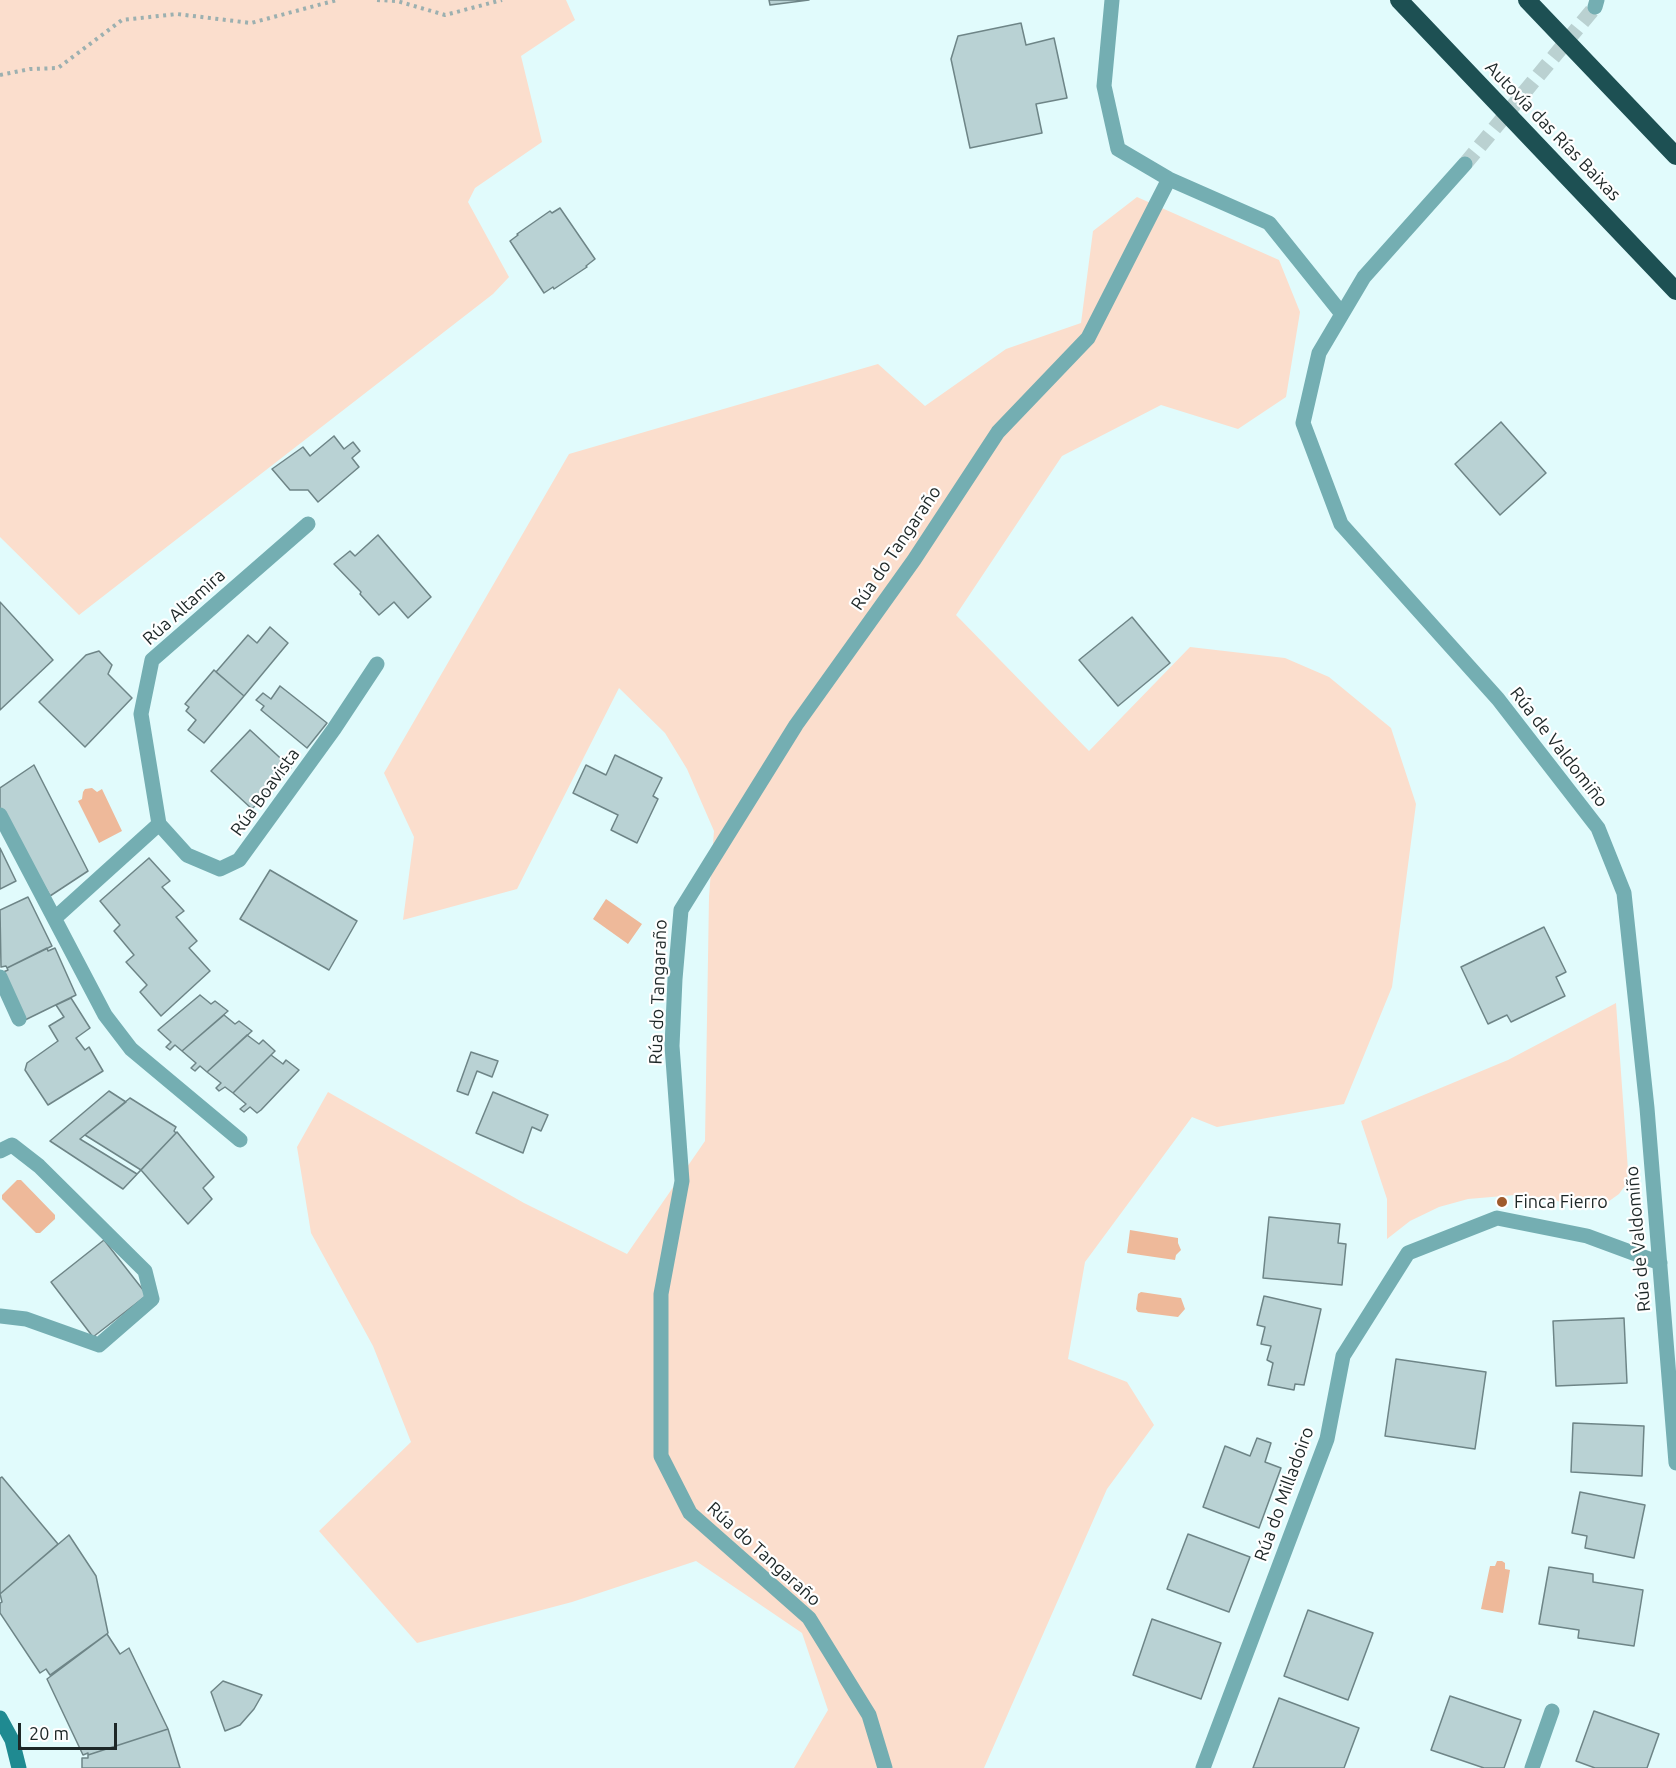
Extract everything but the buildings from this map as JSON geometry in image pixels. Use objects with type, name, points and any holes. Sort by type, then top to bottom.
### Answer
[{"type":"highway","name":"Autovía das Rías Baixas","points":[[1399,0],[1676,291]]},
{"type":"highway","points":[[1527,0],[1676,156]]},
{"type":"street","points":[[1112,0],[1104,86],[1119,149],[1169,179],[1269,223],[1342,314]]},
{"type":"street","name":"Rúa de Valdomiño","points":[[1465,164],[1364,277],[1319,353],[1303,423],[1341,524],[1498,699],[1598,828],[1624,893],[1647,1108],[1676,1463]]},
{"type":"street","name":"Rúa do Tangaraño","points":[[885,1768],[868,1715],[809,1618],[690,1513],[661,1456],[661,1294],[682,1181],[672,1046],[681,910],[796,725],[914,560],[998,432],[1088,339],[1169,179]]},
{"type":"street","name":"Rúa Altamira","points":[[159,824],[141,714],[152,660],[308,524]]},
{"type":"street","name":"Rúa Boavista","points":[[159,824],[187,855],[220,869],[239,860],[334,729],[377,664]]},
{"type":"street","points":[[0,815],[105,1015],[131,1049],[240,1140]]},
{"type":"street","points":[[55,918],[159,824]]},
{"type":"street","points":[[0,977],[19,1019]]},
{"type":"street","points":[[0,1151],[12,1146],[39,1166],[145,1271],[152,1299],[99,1346],[26,1319],[0,1316]]},
{"type":"street","name":"Rúa do Milladoiro","points":[[1203,1768],[1327,1439],[1343,1356],[1408,1253],[1497,1218],[1587,1236],[1660,1263]]},
{"type":"street","points":[[1532,1768],[1552,1711]]},
{"type":"street","points":[[0,1718],[12,1740],[19,1768]]},
{"type":"path","points":[[0,75],[30,69],[58,68],[123,20],[177,14],[251,23],[337,0]]},
{"type":"path","points":[[377,0],[397,1],[445,15],[502,0]]},
{"type":"shaded area","points":[[0,0],[566,0],[575,20],[521,56],[542,142],[475,188],[468,202],[509,277],[493,294],[79,615],[0,537]]},
{"type":"shaded area","points":[[1137,197],[1279,260],[1300,312],[1286,397],[1238,429],[1161,405],[1062,456],[956,615],[1089,751],[1190,647],[1285,658],[1329,677],[1391,728],[1416,804],[1392,987],[1344,1104],[1217,1127],[1192,1117],[1085,1262],[1068,1359],[1127,1382],[1154,1425],[1107,1489],[984,1768],[794,1768],[828,1710],[802,1633],[696,1561],[572,1602],[417,1643],[319,1531],[411,1442],[373,1346],[311,1233],[297,1147],[328,1092],[524,1203],[627,1254],[705,1141],[709,897],[714,831],[687,769],[665,733],[619,688],[517,889],[403,920],[414,837],[384,773],[569,454],[878,364],[925,406],[1006,349],[1081,323],[1093,231]]},
{"type":"shaded area","points":[[92,788],[97,792],[102,789],[122,831],[99,843],[78,801],[82,799],[85,789]]},
{"type":"shaded area","points":[[606,899],[642,924],[628,944],[593,919]]},
{"type":"shaded area","points":[[1616,1003],[1628,1170],[1627,1183],[1619,1194],[1605,1204],[1591,1208],[1547,1198],[1515,1195],[1468,1199],[1439,1207],[1410,1221],[1387,1239],[1387,1199],[1361,1121],[1508,1060]]},
{"type":"shaded area","points":[[17,1180],[21,1180],[55,1215],[55,1219],[40,1233],[36,1233],[2,1199],[2,1195]]},
{"type":"shaded area","points":[[1130,1230],[1178,1238],[1181,1250],[1175,1260],[1127,1253]]},
{"type":"shaded area","points":[[1141,1292],[1181,1298],[1185,1309],[1178,1317],[1138,1312],[1136,1309],[1138,1294]]},
{"type":"shaded area","points":[[1497,1561],[1505,1563],[1505,1569],[1510,1570],[1503,1613],[1481,1609],[1490,1566],[1495,1566]]},
{"type":"tunnel","points":[[1465,164],[1595,7]]},
{"type":"place","name":"Finca Fierro","points":[[1502,1202]]}]
